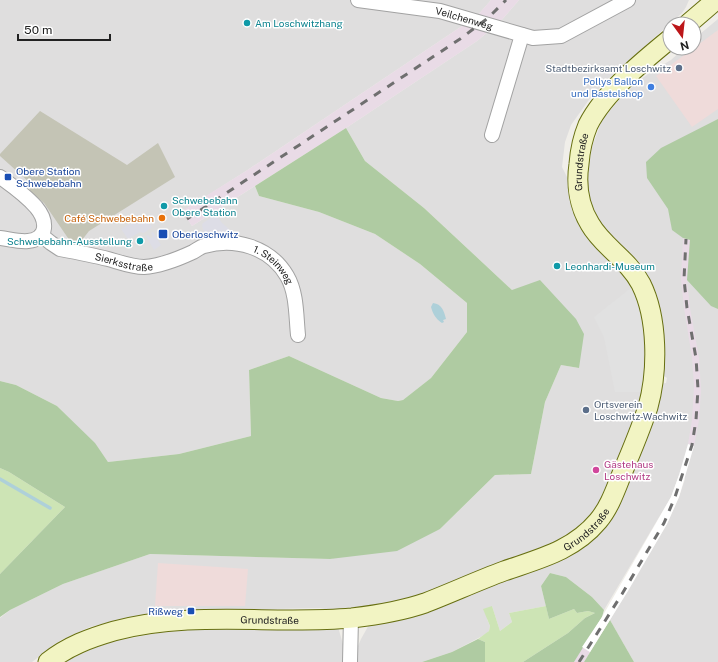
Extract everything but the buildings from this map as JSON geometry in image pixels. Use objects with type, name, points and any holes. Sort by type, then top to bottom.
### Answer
[{"type":"main road","points":[[693,14],[716,0]]},
{"type":"main road","name":"Grundstraße","points":[[48,662],[71,646],[94,637],[133,626],[192,619],[351,618],[393,612],[422,604],[506,570],[551,554],[571,545],[584,536],[598,521],[606,509],[630,453],[647,408],[651,391],[654,353],[653,327],[647,296],[634,272],[598,235],[588,221],[580,202],[578,182],[580,152],[587,128],[593,116],[604,102],[644,60],[662,45]]},
{"type":"street","name":"Veilchenweg","points":[[358,0],[440,11],[533,38],[561,36],[628,0]]},
{"type":"street","points":[[492,135],[522,34]]},
{"type":"street","points":[[0,177],[36,207],[44,221],[44,227],[41,235],[36,239],[27,241],[0,238]]},
{"type":"street","name":"Sierksstraße","points":[[41,235],[60,248],[144,267],[163,264],[203,247]]},
{"type":"street","name":"1. Steinweg","points":[[203,247],[220,244],[240,244],[258,249],[273,258],[287,275],[291,285],[296,305],[298,335]]},
{"type":"street","points":[[350,662],[351,618]]},
{"type":"shaded area","points":[[0,0],[491,0],[478,15],[462,26],[246,171],[183,211],[192,226],[255,186],[259,196],[319,212],[375,234],[420,264],[467,303],[467,332],[431,378],[403,400],[398,401],[381,398],[289,356],[249,370],[251,436],[179,454],[108,462],[94,443],[57,406],[16,385],[0,381]]},
{"type":"shaded area","points":[[491,0],[519,0],[500,22],[477,41],[346,128],[192,226],[182,211],[246,171],[462,26],[478,15]]},
{"type":"shaded area","points":[[519,0],[689,0],[686,7],[679,16],[662,16],[662,31],[608,79],[591,97],[571,125],[565,142],[562,167],[567,177],[573,203],[618,264],[639,296],[648,353],[643,401],[629,440],[594,514],[571,537],[422,596],[377,607],[330,610],[320,608],[178,611],[153,613],[124,618],[90,627],[61,640],[32,662],[0,662],[0,618],[10,610],[63,584],[150,554],[330,559],[440,529],[495,475],[531,474],[545,402],[561,365],[579,368],[512,290],[424,208],[365,161],[346,128],[477,41],[500,22]]},
{"type":"shaded area","points":[[718,19],[718,662],[634,662],[610,620],[667,524],[685,479],[679,475],[671,497],[604,610],[592,597],[566,577],[550,573],[541,586],[546,606],[509,613],[512,622],[500,631],[492,606],[487,619],[490,626],[489,631],[486,634],[452,652],[422,662],[64,662],[94,648],[112,642],[157,633],[191,630],[338,627],[345,651],[355,653],[370,623],[575,551],[660,384],[666,383],[667,378],[661,374],[661,352],[615,241],[601,225],[590,200],[587,182],[592,147],[602,120],[623,95],[640,80],[675,56],[702,56],[702,32]]},
{"type":"shaded area","points":[[718,30],[718,109],[692,127],[656,76],[683,56],[702,56],[702,42]]},
{"type":"shaded area","points":[[40,111],[127,165],[158,143],[175,177],[89,231],[82,240],[70,241],[44,203],[30,191],[29,182],[0,156],[0,154]]},
{"type":"shaded area","points":[[216,214],[222,223],[229,229],[229,232],[216,233],[208,236],[207,233],[204,234],[202,225]]},
{"type":"shaded area","points":[[145,215],[152,227],[144,233],[140,232],[128,239],[121,229]]},
{"type":"shaded area","points":[[153,232],[161,245],[154,250],[146,236],[148,235],[150,238],[153,237],[151,233]]},
{"type":"shaded area","points":[[683,238],[690,239],[687,280],[690,308],[699,358],[701,390],[699,420],[694,446],[688,444],[692,420],[694,386],[692,357],[681,279]]},
{"type":"shaded area","points":[[632,287],[637,296],[643,323],[643,373],[640,392],[615,392],[604,337],[594,317]]},
{"type":"shaded area","points":[[158,563],[248,569],[245,606],[155,606]]},
{"type":"shaded area","points":[[582,647],[590,652],[584,662],[574,662]]},
{"type":"green space","points":[[718,119],[718,309],[711,306],[687,280],[690,240],[683,238],[672,230],[668,209],[647,178],[646,162],[661,148]]},
{"type":"green space","points":[[346,128],[365,161],[424,208],[512,290],[540,280],[576,319],[584,334],[579,368],[561,365],[545,402],[531,474],[495,475],[440,529],[397,551],[330,559],[150,554],[63,584],[10,610],[0,617],[0,574],[65,507],[9,472],[0,468],[0,381],[16,385],[57,406],[95,443],[108,462],[179,454],[251,436],[249,370],[289,356],[381,398],[398,401],[403,400],[431,378],[467,332],[467,303],[420,264],[375,234],[319,212],[259,196],[255,186]]},
{"type":"green space","points":[[0,468],[9,472],[65,507],[0,574]]},
{"type":"green space","points":[[550,573],[566,577],[592,597],[604,610],[602,617],[574,662],[523,662],[568,633],[585,618],[595,613],[588,611],[577,613],[574,609],[549,619],[541,586]]},
{"type":"green space","points":[[492,606],[500,631],[512,622],[509,613],[546,606],[549,619],[574,609],[577,613],[588,611],[595,613],[585,618],[568,633],[523,662],[485,662],[485,642],[478,639],[489,631],[490,626],[483,609]]},
{"type":"green space","points":[[610,620],[634,662],[584,662]]},
{"type":"green space","points":[[478,639],[485,642],[485,662],[422,662],[452,652]]},
{"type":"water","points":[[433,303],[442,308],[446,319],[443,320],[444,322],[442,323],[435,316],[431,307]]},
{"type":"pier","points":[[688,444],[694,446],[679,497],[667,524],[590,652],[582,647],[602,617],[671,497]]},
{"type":"waterway","points":[[0,479],[50,508]]},
{"type":"railway","points":[[187,219],[460,39],[488,18],[506,0]]},
{"type":"railway","points":[[579,662],[622,594],[664,523],[675,497],[692,445],[696,420],[698,389],[696,358],[687,308],[684,279],[686,239]]},
{"type":"place","name":"Am Loschwitzhang","points":[[247,23]]},
{"type":"place","name":"Stadtbezirksamt Loschwitz","points":[[679,68]]},
{"type":"place","name":"Pollys Ballon und Bastelshop","points":[[651,87]]},
{"type":"place","name":"Obere Station Schwebebahn","points":[[8,177]]},
{"type":"place","name":"Schwebebahn Obere Station","points":[[164,206]]},
{"type":"place","name":"Café Schwebebahn","points":[[162,218]]},
{"type":"place","name":"Oberloschwitz","points":[[163,234]]},
{"type":"place","name":"Schwebebahn-Ausstellung","points":[[140,241]]},
{"type":"place","name":"Leonhardi-Museum","points":[[557,266]]},
{"type":"place","name":"Ortsverein Loschwitz-Wachwitz","points":[[586,410]]},
{"type":"place","name":"Gästehaus Loschwitz","points":[[596,470]]},
{"type":"place","name":"Rißweg","points":[[191,611]]}]
